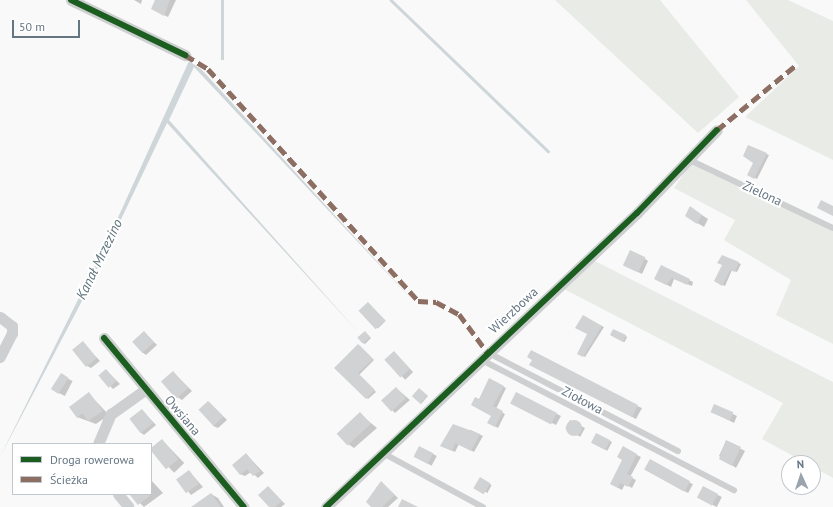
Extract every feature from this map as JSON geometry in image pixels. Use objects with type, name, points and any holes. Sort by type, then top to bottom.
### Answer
[{"type":"street","points":[[73,1],[185,56]]},
{"type":"street","name":"Wierzbowa","points":[[331,505],[483,355],[690,160],[717,130]]},
{"type":"street","points":[[0,316],[12,326],[12,332],[0,357]]},
{"type":"street","name":"Owsiana","points":[[104,338],[244,507]]},
{"type":"street","points":[[98,443],[111,414],[146,389]]},
{"type":"street","points":[[119,495],[128,506]]},
{"type":"lane","name":"Zielona","points":[[690,160],[833,228]]},
{"type":"lane","name":"Ziołowa","points":[[483,355],[678,451]]},
{"type":"lane","points":[[483,355],[734,490]]},
{"type":"lane","points":[[382,453],[483,507]]},
{"type":"shaded area","points":[[555,0],[660,0],[739,97],[698,133]]},
{"type":"shaded area","points":[[746,0],[788,0],[833,21],[833,160],[745,117],[799,66]]},
{"type":"shaded area","points":[[691,163],[833,229],[833,344],[776,315],[791,280],[724,240],[735,220],[674,188]]},
{"type":"shaded area","points":[[593,260],[833,382],[833,478],[821,471],[821,455],[791,455],[762,439],[783,403],[564,289]]},
{"type":"water","points":[[221,0],[224,0],[224,60],[221,60]]},
{"type":"water","name":"Kanał Mrzezino","points":[[189,61],[202,70],[415,303],[194,67],[169,120],[360,334],[167,123],[83,299],[0,457],[111,233]]},
{"type":"building","points":[[155,0],[170,0],[164,16],[151,9]]},
{"type":"building","points":[[748,145],[767,153],[754,179],[747,175],[753,163],[743,156]]},
{"type":"building","points":[[821,200],[833,206],[833,216],[817,208]]},
{"type":"building","points":[[690,206],[702,215],[697,224],[685,216]]},
{"type":"building","points":[[630,250],[645,257],[638,273],[623,265]]},
{"type":"building","points":[[722,255],[739,262],[735,272],[730,270],[722,286],[714,281],[722,265],[717,263]]},
{"type":"building","points":[[661,265],[690,279],[687,285],[672,278],[666,285],[654,279]]},
{"type":"building","points":[[368,302],[385,320],[376,329],[358,311]]},
{"type":"building","points":[[583,315],[602,326],[583,357],[577,354],[587,334],[575,328]]},
{"type":"building","points":[[613,329],[626,335],[623,342],[610,335]]},
{"type":"building","points":[[144,331],[154,342],[142,353],[132,342]]},
{"type":"building","points":[[365,331],[370,337],[362,344],[357,337]]},
{"type":"building","points":[[83,341],[97,358],[86,367],[72,350]]},
{"type":"building","points":[[358,344],[373,359],[358,373],[375,390],[366,399],[334,368]]},
{"type":"building","points":[[531,350],[638,405],[632,417],[529,365],[532,360],[527,357]]},
{"type":"building","points":[[394,351],[410,369],[400,378],[384,360]]},
{"type":"building","points":[[106,369],[116,381],[109,388],[98,375]]},
{"type":"building","points":[[173,371],[188,388],[176,399],[161,381]]},
{"type":"building","points":[[61,373],[69,378],[59,394],[51,389]]},
{"type":"building","points":[[489,378],[504,386],[493,406],[503,411],[495,427],[487,423],[491,416],[471,405],[475,397],[479,399]]},
{"type":"building","points":[[396,387],[406,398],[391,412],[381,400]]},
{"type":"building","points":[[419,388],[427,395],[420,404],[412,396]]},
{"type":"building","points":[[89,392],[103,411],[88,421],[82,413],[77,418],[69,407]]},
{"type":"building","points":[[516,392],[557,413],[551,424],[510,404]]},
{"type":"building","points":[[208,401],[223,417],[213,426],[198,410]]},
{"type":"building","points":[[714,404],[733,412],[730,420],[710,412]]},
{"type":"building","points":[[142,409],[153,423],[140,433],[129,419]]},
{"type":"building","points":[[360,412],[371,424],[348,446],[337,434]]},
{"type":"building","points":[[574,420],[581,425],[582,428],[577,435],[574,436],[567,431],[566,428],[571,421]]},
{"type":"building","points":[[453,424],[480,434],[471,451],[455,443],[452,451],[440,446]]},
{"type":"building","points":[[596,433],[610,440],[605,450],[591,443]]},
{"type":"building","points":[[162,439],[178,459],[166,469],[152,452],[152,447]]},
{"type":"building","points":[[726,440],[741,447],[732,466],[719,459]]},
{"type":"building","points":[[419,446],[433,453],[428,464],[414,457]]},
{"type":"building","points":[[623,446],[637,454],[627,474],[633,477],[628,487],[620,483],[618,488],[610,484],[622,460],[617,457]]},
{"type":"building","points":[[246,453],[260,471],[253,476],[247,469],[240,475],[232,465]]},
{"type":"building","points":[[650,459],[690,481],[684,492],[644,469]]},
{"type":"building","points":[[189,470],[199,484],[186,493],[176,479]]},
{"type":"building","points":[[480,477],[490,483],[484,494],[473,488]]},
{"type":"building","points":[[381,481],[395,495],[382,507],[371,507],[366,502]]},
{"type":"building","points":[[268,486],[282,501],[275,507],[269,507],[258,495]]},
{"type":"building","points":[[703,486],[718,494],[712,505],[697,497]]},
{"type":"building","points":[[211,493],[221,507],[191,507]]},
{"type":"building","points":[[130,495],[151,495],[138,505]]},
{"type":"building","points":[[402,499],[418,507],[398,507]]},
{"type":"waterway","points":[[391,0],[548,151]]},
{"type":"marked path","points":[[185,55],[208,69],[418,301],[436,302],[459,314],[487,352]]},
{"type":"marked path","points":[[717,130],[796,65]]},
{"type":"cycle path","points":[[71,0],[185,55]]},
{"type":"cycle path","points":[[326,507],[637,213],[717,130]]},
{"type":"cycle path","points":[[104,338],[244,507]]}]
